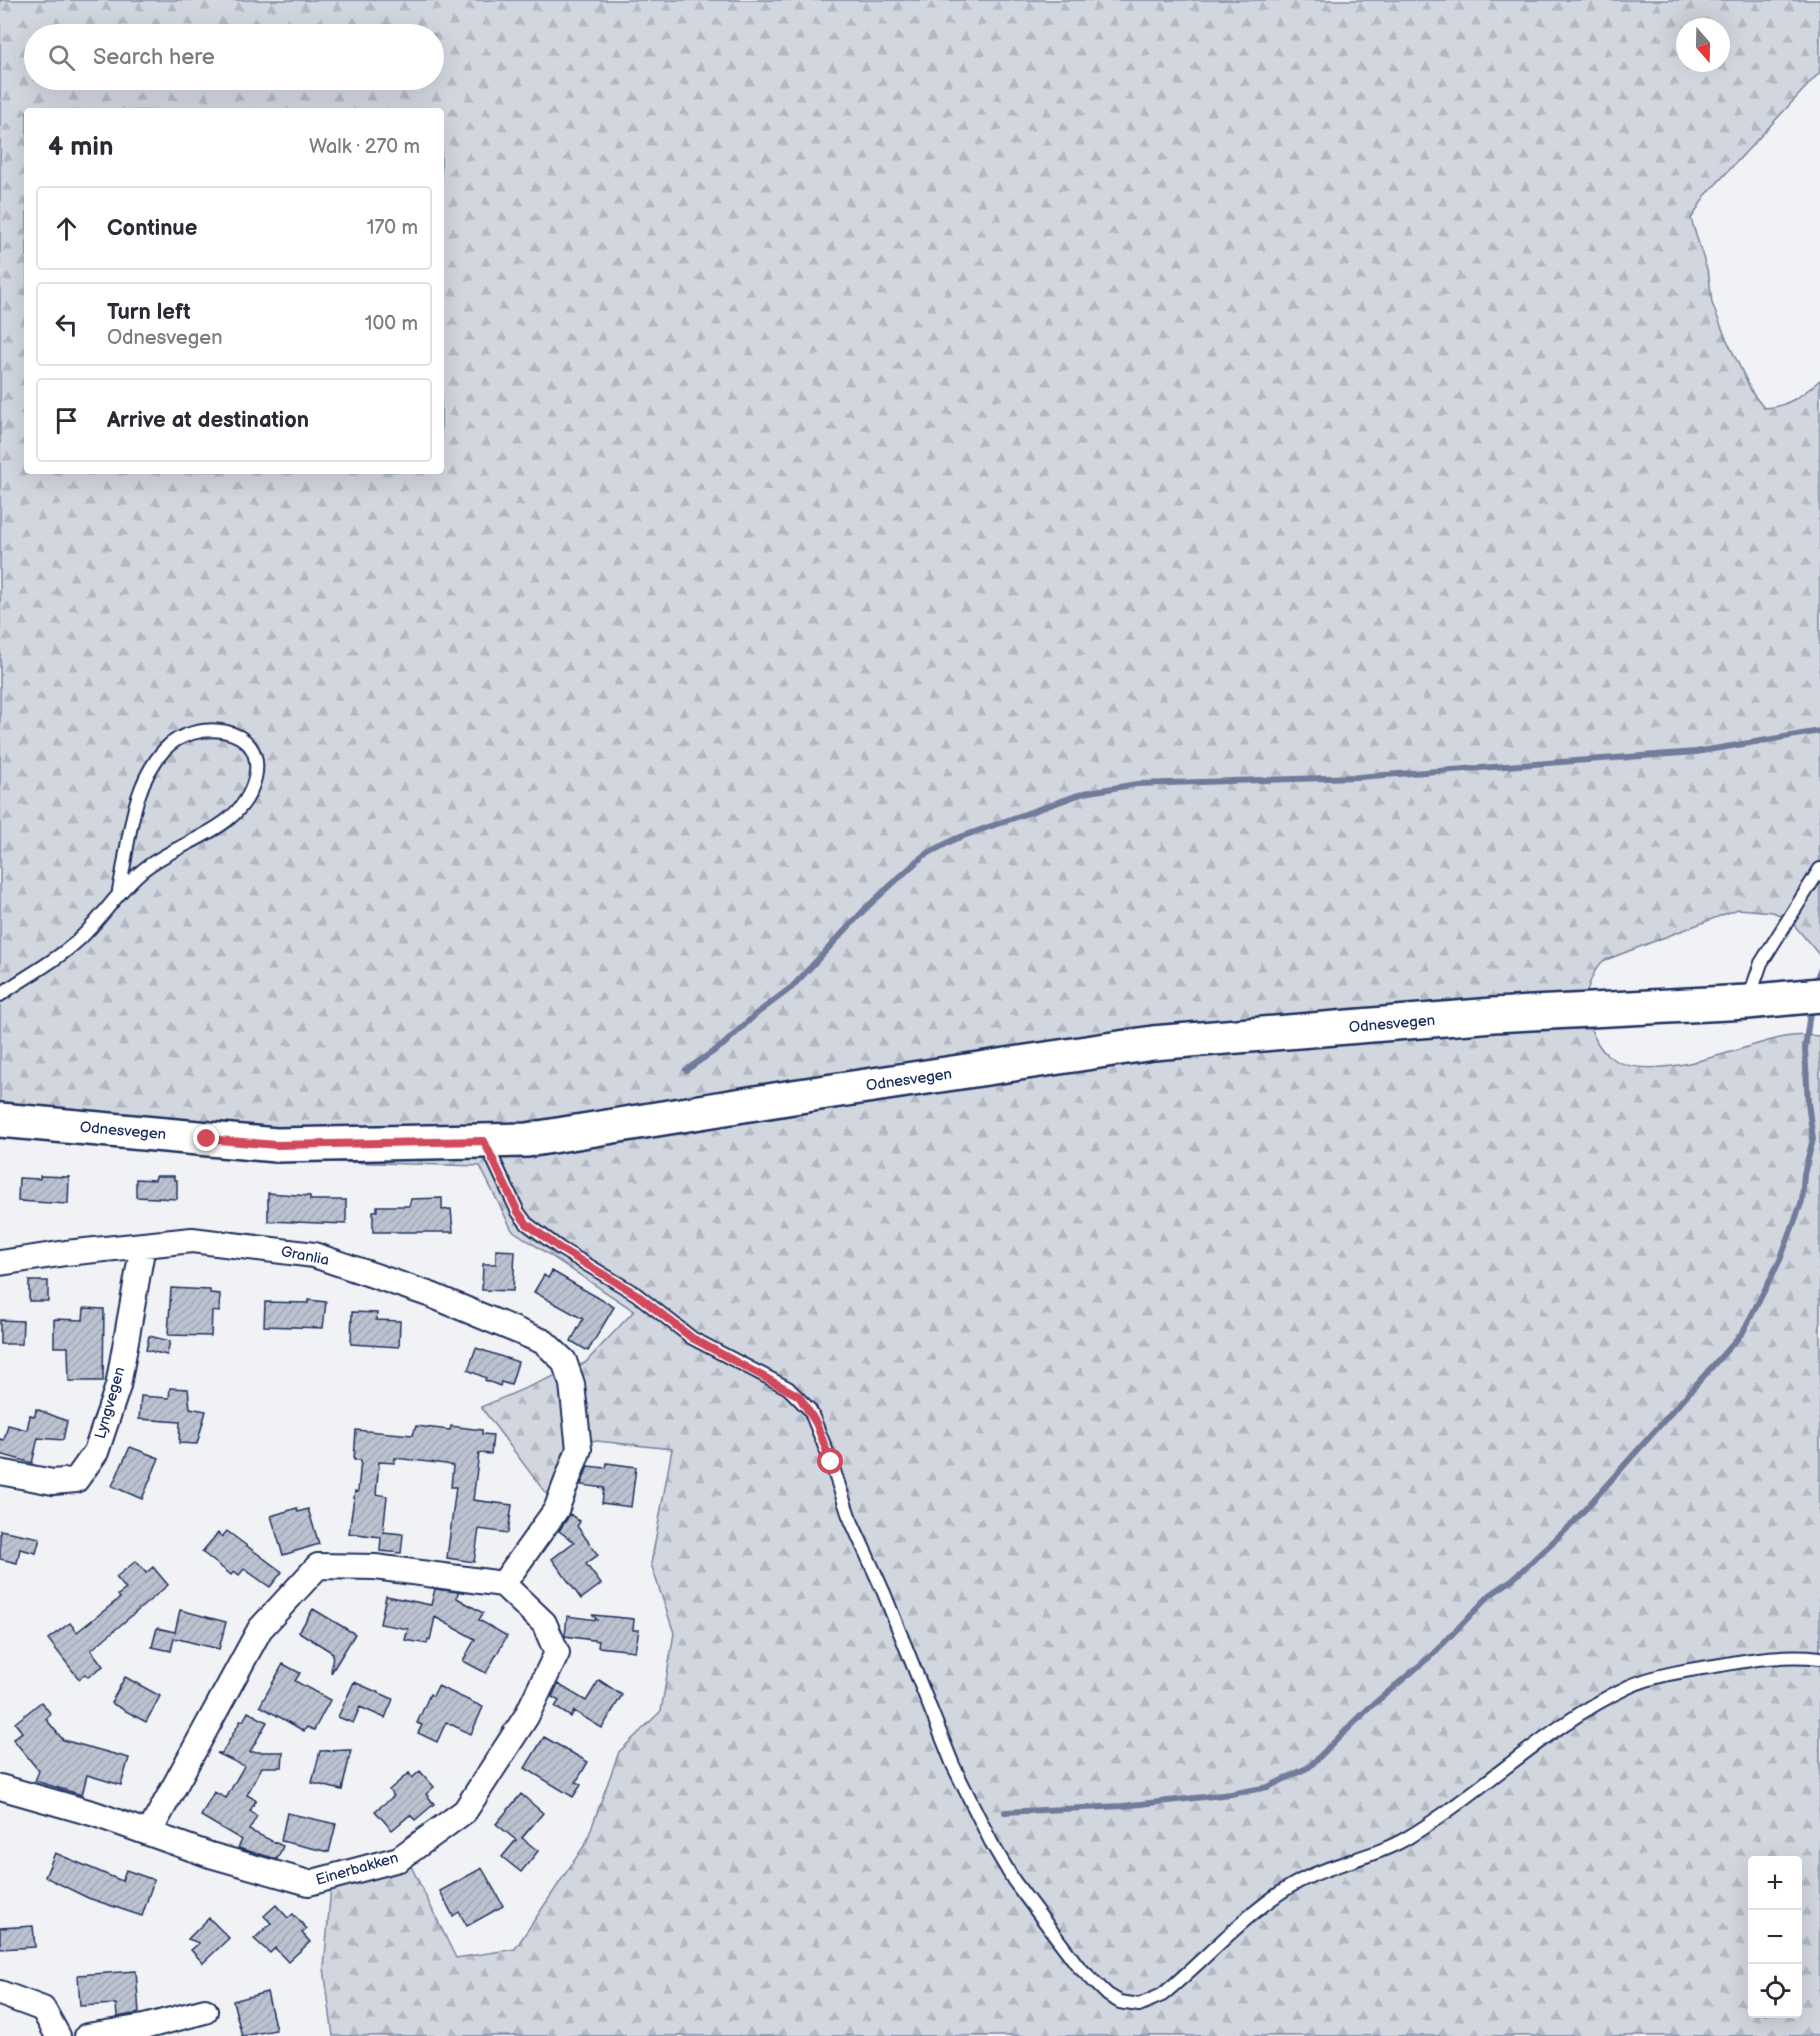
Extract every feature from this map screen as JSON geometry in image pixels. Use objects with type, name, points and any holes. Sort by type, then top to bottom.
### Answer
[{"type":"main road","name":"Odnesvegen","points":[[0,1120],[276,1145],[527,1140],[1153,1043],[1493,1015],[1747,1002],[1820,994]]},
{"type":"street","name":"Granlia","points":[[0,1263],[192,1240],[314,1255],[431,1295],[544,1342],[564,1361],[572,1384],[579,1449],[556,1510],[502,1584]]},
{"type":"street","name":"Lyngvegen","points":[[0,1472],[53,1482],[76,1480],[96,1452],[118,1386],[143,1245]]},
{"type":"street","points":[[149,1833],[260,1629],[318,1566],[375,1567],[502,1584]]},
{"type":"street","name":"Einerbakken","points":[[0,1787],[95,1814],[210,1855],[309,1883],[399,1859],[465,1811],[526,1717],[557,1653],[544,1623],[502,1584]]},
{"type":"street","points":[[0,1993],[43,2009],[58,2036]]},
{"type":"street","points":[[87,2036],[144,2027],[205,2011]]},
{"type":"lane","points":[[0,995],[75,943],[120,890],[146,868],[238,813],[250,794],[257,769],[252,753],[244,740],[237,735],[211,729],[181,738],[166,748],[149,770],[136,801],[120,890]]},
{"type":"lane","points":[[1747,1002],[1761,963],[1820,869]]},
{"type":"lane","points":[[484,1141],[518,1212],[527,1224],[561,1249],[636,1294],[692,1338],[788,1389],[810,1410],[849,1516],[884,1593],[953,1765],[991,1842],[1014,1881],[1051,1932],[1078,1965],[1108,1995],[1120,2002],[1139,2005],[1162,1995],[1280,1893],[1320,1872],[1382,1851],[1405,1839],[1489,1782],[1562,1726],[1628,1687],[1652,1679],[1746,1660],[1789,1657],[1820,1658]]},
{"type":"green space","points":[[0,0],[1820,0],[1820,72],[1705,196],[1691,219],[1709,276],[1712,303],[1753,394],[1764,408],[1787,403],[1820,380],[1820,956],[1790,920],[1773,912],[1738,909],[1603,961],[1592,977],[1585,1005],[1592,1031],[1601,1049],[1611,1058],[1629,1066],[1650,1068],[1673,1066],[1784,1037],[1820,1036],[1820,2036],[333,2036],[324,1968],[332,1875],[405,1854],[456,1958],[515,1949],[586,1843],[619,1752],[661,1711],[674,1633],[651,1564],[672,1449],[569,1438],[550,1499],[481,1407],[585,1363],[634,1311],[512,1230],[480,1166],[340,1162],[0,1130]]},
{"type":"building","points":[[40,1176],[69,1177],[68,1204],[18,1201],[19,1178],[40,1179]]},
{"type":"building","points":[[156,1176],[174,1176],[174,1180],[177,1180],[177,1199],[136,1197],[136,1179],[155,1180]]},
{"type":"building","points":[[268,1193],[310,1196],[310,1200],[346,1200],[346,1224],[268,1221]]},
{"type":"building","points":[[442,1198],[442,1210],[451,1209],[453,1232],[373,1232],[373,1211],[377,1211],[377,1206],[409,1206],[411,1199]]},
{"type":"building","points":[[496,1250],[515,1251],[513,1291],[482,1290],[483,1264],[496,1264]]},
{"type":"building","points":[[552,1271],[614,1307],[588,1351],[571,1341],[583,1319],[534,1292],[544,1275],[548,1278]]},
{"type":"building","points":[[29,1281],[48,1281],[48,1301],[29,1301]]},
{"type":"building","points":[[171,1288],[210,1290],[210,1293],[220,1294],[219,1312],[212,1311],[211,1336],[168,1335]]},
{"type":"building","points":[[308,1300],[326,1302],[323,1328],[264,1326],[265,1302],[308,1303]]},
{"type":"building","points":[[84,1308],[104,1309],[103,1381],[69,1381],[68,1347],[54,1347],[54,1319],[83,1320]]},
{"type":"building","points":[[352,1312],[377,1313],[376,1320],[400,1321],[399,1347],[351,1344]]},
{"type":"building","points":[[0,1320],[23,1321],[22,1344],[0,1344]]},
{"type":"building","points":[[149,1336],[170,1341],[167,1355],[146,1350]]},
{"type":"building","points":[[476,1348],[518,1362],[511,1385],[501,1382],[500,1386],[468,1370]]},
{"type":"building","points":[[170,1388],[188,1389],[190,1408],[206,1411],[197,1444],[179,1443],[180,1422],[139,1419],[141,1396],[169,1398]]},
{"type":"building","points":[[36,1409],[67,1421],[63,1440],[38,1438],[32,1463],[0,1454],[0,1439],[4,1440],[8,1425],[27,1430],[30,1415],[35,1416]]},
{"type":"building","points":[[416,1426],[450,1430],[451,1426],[482,1430],[482,1434],[493,1435],[491,1454],[479,1453],[473,1500],[512,1505],[508,1533],[479,1529],[474,1562],[447,1558],[456,1487],[451,1487],[453,1466],[446,1464],[395,1458],[395,1463],[379,1462],[376,1494],[387,1496],[383,1532],[403,1534],[401,1553],[380,1551],[381,1537],[349,1533],[355,1491],[358,1492],[361,1460],[354,1460],[356,1430],[413,1435]]},
{"type":"building","points":[[130,1447],[159,1458],[142,1499],[112,1486]]},
{"type":"building","points":[[607,1463],[636,1467],[631,1507],[602,1503],[604,1488],[581,1485],[588,1466],[606,1468]]},
{"type":"building","points":[[297,1508],[298,1512],[308,1509],[319,1544],[283,1555],[271,1516]]},
{"type":"building","points":[[570,1514],[580,1522],[577,1526],[598,1555],[586,1564],[601,1584],[581,1599],[552,1559],[574,1542],[559,1531]]},
{"type":"building","points":[[0,1530],[40,1538],[36,1553],[20,1549],[17,1563],[0,1559]]},
{"type":"building","points":[[227,1531],[282,1572],[270,1587],[244,1569],[239,1575],[234,1571],[231,1575],[202,1552],[218,1533],[222,1537]]},
{"type":"building","points":[[136,1561],[146,1573],[153,1567],[168,1585],[91,1650],[103,1666],[88,1677],[85,1674],[79,1679],[48,1639],[70,1623],[77,1632],[120,1598],[118,1595],[126,1589],[116,1577]]},
{"type":"building","points":[[435,1589],[458,1592],[457,1598],[483,1613],[479,1620],[507,1636],[486,1673],[463,1661],[475,1639],[435,1617],[427,1644],[405,1640],[408,1629],[380,1624],[386,1596],[431,1605]]},
{"type":"building","points":[[313,1609],[355,1634],[331,1673],[333,1653],[299,1632]]},
{"type":"building","points":[[180,1610],[226,1622],[219,1649],[174,1638],[171,1651],[152,1647],[157,1628],[175,1632]]},
{"type":"building","points":[[593,1615],[634,1619],[633,1630],[639,1630],[635,1651],[598,1647],[599,1641],[565,1636],[567,1616],[597,1620]]},
{"type":"building","points":[[283,1664],[300,1673],[295,1681],[330,1700],[314,1730],[307,1727],[304,1731],[260,1706]]},
{"type":"building","points":[[125,1677],[160,1696],[146,1722],[111,1703]]},
{"type":"building","points":[[599,1680],[622,1695],[602,1728],[574,1711],[571,1717],[555,1707],[559,1701],[552,1697],[558,1684],[586,1701]]},
{"type":"building","points":[[354,1682],[393,1699],[385,1718],[360,1707],[353,1723],[338,1717]]},
{"type":"building","points":[[438,1686],[483,1707],[471,1734],[446,1722],[437,1742],[418,1733],[422,1725],[417,1723],[430,1694],[433,1696]]},
{"type":"building","points":[[41,1702],[51,1714],[46,1719],[63,1740],[129,1758],[121,1785],[87,1775],[82,1795],[35,1781],[39,1771],[13,1739],[22,1732],[15,1723]]},
{"type":"building","points":[[248,1712],[267,1722],[250,1752],[283,1752],[282,1767],[262,1767],[247,1795],[256,1800],[250,1811],[257,1816],[249,1830],[283,1846],[277,1859],[238,1848],[242,1840],[201,1816],[214,1792],[226,1798],[244,1766],[217,1753],[222,1753]]},
{"type":"building","points":[[544,1737],[588,1762],[576,1782],[581,1785],[573,1797],[525,1768]]},
{"type":"building","points":[[351,1750],[342,1790],[312,1783],[320,1751]]},
{"type":"building","points":[[420,1771],[434,1787],[426,1794],[434,1804],[415,1820],[410,1815],[392,1830],[375,1811],[394,1796],[389,1790],[409,1773],[412,1778]]},
{"type":"building","points":[[521,1794],[543,1813],[522,1838],[538,1851],[521,1872],[502,1857],[516,1840],[496,1824]]},
{"type":"building","points":[[287,1813],[336,1824],[329,1852],[281,1841]]},
{"type":"building","points":[[55,1853],[122,1881],[126,1870],[154,1880],[142,1916],[88,1898],[45,1877]]},
{"type":"building","points":[[482,1868],[503,1906],[467,1926],[459,1912],[453,1916],[440,1891]]},
{"type":"building","points":[[276,1905],[288,1918],[293,1914],[307,1929],[302,1933],[310,1942],[288,1962],[275,1948],[270,1953],[254,1939],[271,1923],[264,1916]]},
{"type":"building","points":[[209,1918],[229,1938],[203,1963],[191,1950],[199,1943],[188,1939]]},
{"type":"building","points":[[33,1926],[35,1947],[0,1949],[0,1928]]},
{"type":"building","points":[[136,1971],[139,2013],[117,2017],[116,2004],[80,2006],[78,1975]]},
{"type":"building","points":[[267,1992],[276,2030],[242,2036],[233,2001]]},
{"type":"waterway","points":[[686,1070],[723,1045],[756,1014],[792,987],[867,907],[923,856],[955,839],[1084,793],[1137,784],[1358,777],[1696,752],[1820,731]]},
{"type":"waterway","points":[[1814,986],[1820,970]]},
{"type":"waterway","points":[[1005,1812],[1123,1806],[1231,1794],[1268,1787],[1309,1767],[1369,1708],[1433,1654],[1490,1595],[1512,1580],[1571,1525],[1743,1332],[1780,1260],[1802,1201],[1804,1174],[1813,1139],[1805,1049],[1811,1005]]},
{"type":"route","points":[[207,1139],[276,1145],[484,1141],[518,1212],[527,1224],[561,1249],[636,1294],[692,1338],[799,1396],[810,1410],[831,1462]]}]
